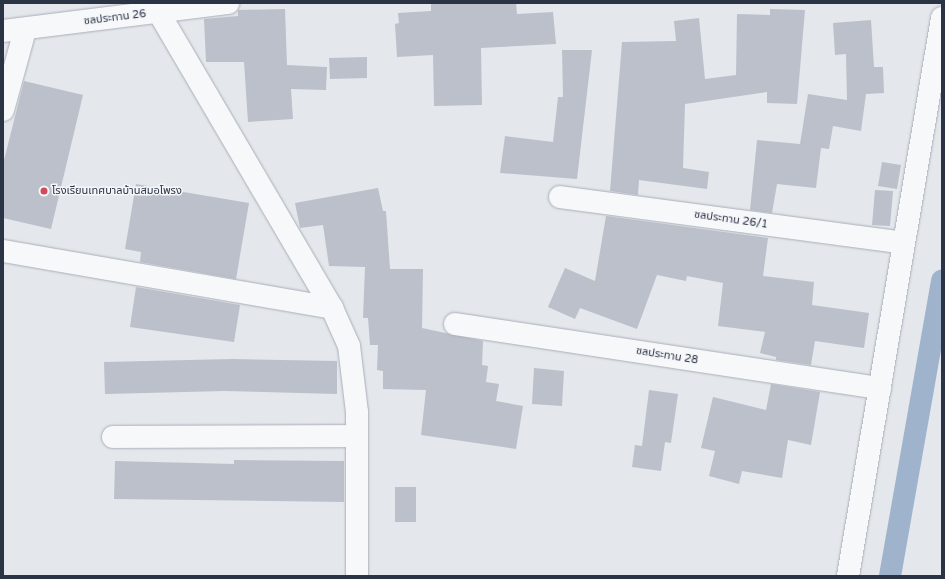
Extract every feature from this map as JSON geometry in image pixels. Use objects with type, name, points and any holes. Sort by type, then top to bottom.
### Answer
[{"type":"street","name":"ชลประทาน 26","points":[[3,31],[24,30],[228,3]]},
{"type":"street","points":[[159,13],[332,308],[349,346],[357,436],[357,576]]},
{"type":"street","points":[[848,576],[903,242],[942,18]]},
{"type":"street","points":[[3,110],[24,30]]},
{"type":"street","name":"ชลประทาน 26/1","points":[[560,197],[903,242]]},
{"type":"street","points":[[3,251],[332,308]]},
{"type":"street","name":"ชลประทาน 28","points":[[455,324],[880,388]]},
{"type":"street","points":[[113,437],[357,436]]},
{"type":"building","points":[[431,3],[516,3],[517,14],[553,12],[556,44],[481,48],[482,105],[434,106],[433,55],[397,57],[395,24],[399,23],[398,13],[431,11]]},
{"type":"building","points":[[285,9],[287,65],[327,67],[326,90],[291,89],[293,119],[248,122],[244,62],[206,62],[204,19],[238,16],[238,10]]},
{"type":"building","points":[[770,9],[805,10],[797,104],[767,103],[767,92],[685,104],[683,168],[709,172],[707,189],[639,180],[638,195],[610,191],[622,42],[676,41],[674,21],[699,18],[705,79],[736,75],[737,14],[770,15]]},
{"type":"building","points":[[871,20],[874,67],[883,67],[884,93],[866,94],[861,131],[833,126],[829,149],[821,148],[816,188],[777,184],[772,213],[750,210],[757,140],[800,144],[808,94],[847,100],[846,54],[835,55],[833,23]]},
{"type":"building","points":[[562,50],[592,50],[577,179],[500,173],[505,136],[553,142],[558,97],[563,97]]},
{"type":"building","points":[[367,57],[367,78],[330,79],[329,58]]},
{"type":"building","points":[[24,81],[83,95],[51,229],[3,218],[3,164]]},
{"type":"building","points":[[882,162],[901,165],[897,189],[878,186]]},
{"type":"building","points":[[136,184],[249,203],[236,279],[140,262],[141,252],[125,249]]},
{"type":"building","points":[[378,188],[383,211],[386,211],[390,269],[423,269],[422,328],[483,341],[482,365],[488,366],[486,382],[499,384],[496,401],[523,406],[516,449],[421,435],[426,390],[383,389],[383,371],[377,370],[378,345],[370,345],[368,318],[363,318],[365,267],[329,266],[323,225],[300,228],[295,203]]},
{"type":"building","points":[[875,190],[893,191],[890,226],[872,225]]},
{"type":"building","points":[[606,216],[768,238],[763,276],[814,282],[812,305],[869,313],[864,348],[815,341],[811,365],[776,360],[776,357],[760,353],[765,332],[718,326],[723,283],[687,276],[686,281],[657,275],[637,329],[580,308],[575,319],[548,307],[565,268],[595,281]]},
{"type":"building","points":[[136,287],[240,305],[234,342],[130,327]]},
{"type":"building","points":[[232,359],[337,361],[337,394],[225,391],[105,394],[104,362]]},
{"type":"building","points":[[534,368],[564,371],[562,406],[532,404]]},
{"type":"building","points":[[771,384],[820,392],[811,445],[788,440],[782,478],[742,471],[739,484],[709,476],[715,451],[701,448],[713,397],[766,410]]},
{"type":"building","points":[[649,390],[678,394],[671,443],[665,442],[661,471],[632,467],[635,445],[642,446]]},
{"type":"building","points":[[234,460],[344,461],[344,502],[114,499],[115,461],[234,464]]},
{"type":"building","points":[[395,487],[416,487],[416,522],[395,522]]},
{"type":"waterway","points":[[890,576],[942,281]]},
{"type":"place","name":"โรงเรียนเทศบาลบ้านสมอโพรง","points":[[44,191]]}]
